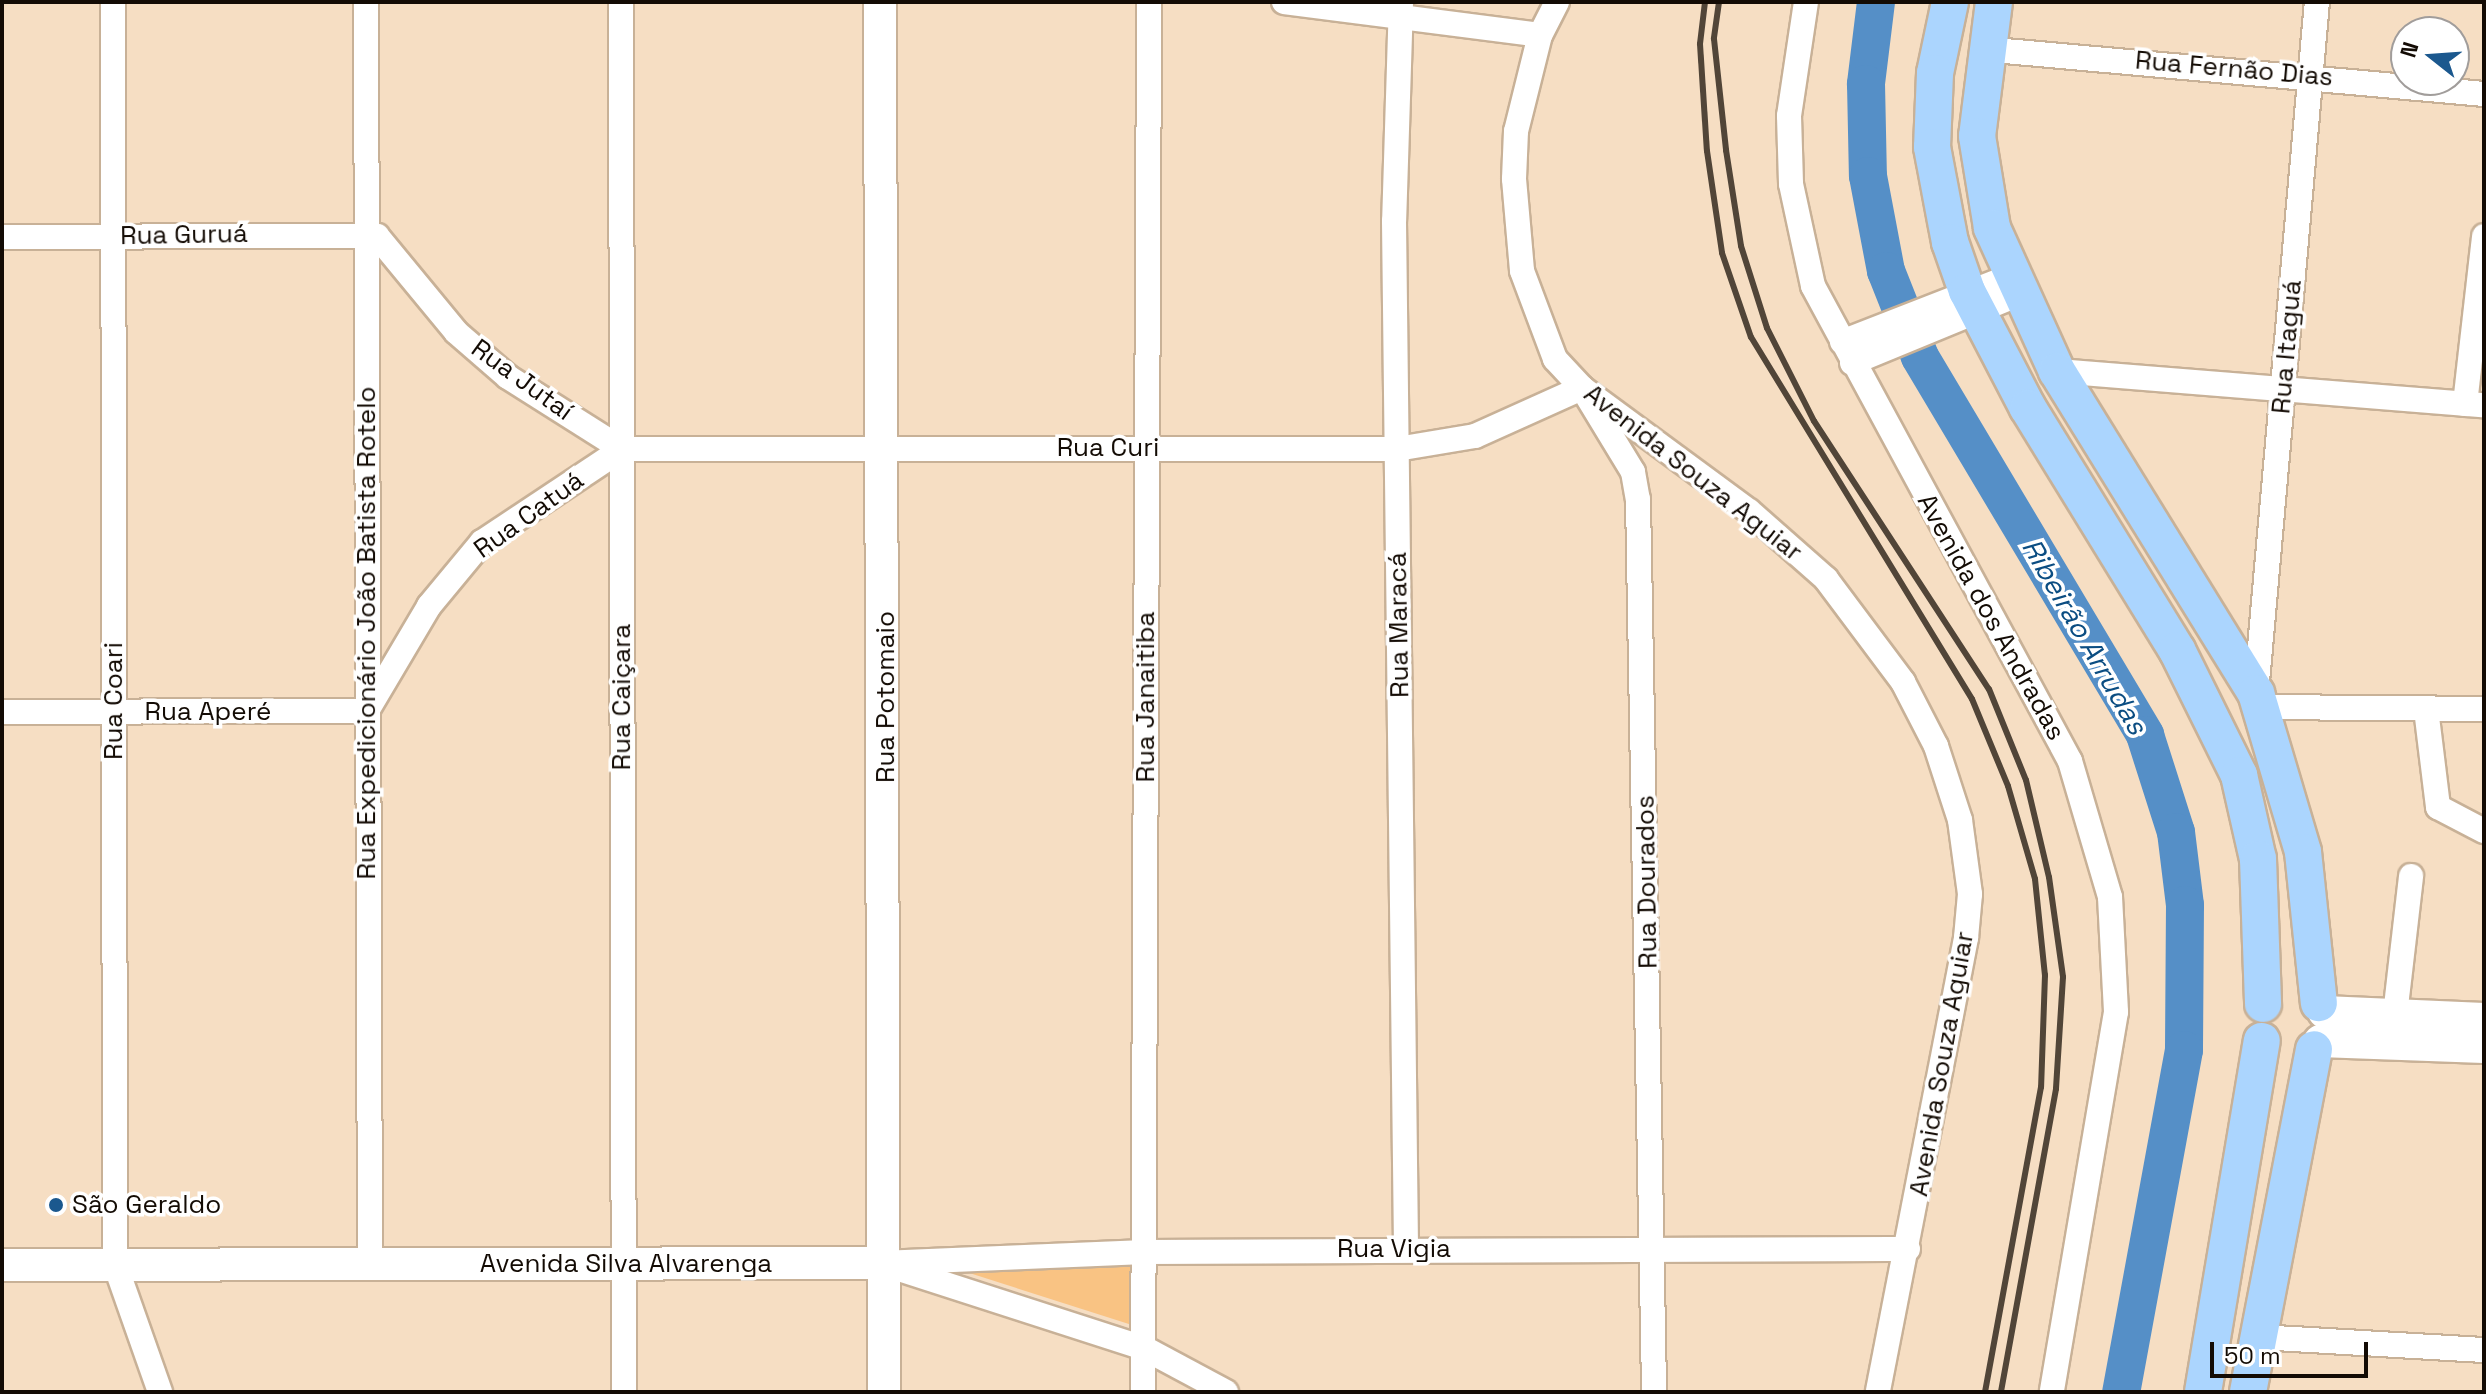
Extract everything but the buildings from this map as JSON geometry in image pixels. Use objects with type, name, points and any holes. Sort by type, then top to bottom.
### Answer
[{"type":"main road","points":[[1950,2],[1935,73],[1932,147],[1964,303],[2177,650],[2239,775],[2258,859],[2262,1041],[2203,1392]]},
{"type":"main road","points":[[1994,2],[1983,49],[1979,166],[2013,286],[2057,371],[2267,710],[2303,852],[2319,1026],[2248,1392]]},
{"type":"main road","points":[[2263,1004],[2290,988],[2319,1026]]},
{"type":"main road","points":[[2262,1041],[2290,1058],[2319,1026]]},
{"type":"street","name":"Rua Coari","points":[[113,2],[115,1264],[160,1392]]},
{"type":"street","name":"Rua Expedicionário João Batista Rotelo","points":[[366,2],[370,1263]]},
{"type":"street","name":"Rua Caiçara","points":[[621,2],[621,1264],[624,1392]]},
{"type":"street","name":"Rua Potomaio","points":[[880,2],[885,449],[881,1263],[884,1392]]},
{"type":"street","name":"Rua Janaitiba","points":[[1143,1392],[1149,2]]},
{"type":"street","points":[[1284,2],[1400,12],[1540,35]]},
{"type":"street","name":"Avenida Souza Aguiar","points":[[1557,2],[1540,35],[1516,131],[1514,222],[1535,315],[1555,359],[1582,388],[1749,511],[1826,579],[1903,682],[1936,746],[1960,820],[1970,894],[1908,1249],[1878,1392]]},
{"type":"street","name":"Avenida dos Andradas","points":[[1806,2],[1789,116],[1791,184],[1813,286],[1856,349],[2070,761],[2110,897],[2112,1041],[2052,1392]]},
{"type":"street","name":"Rua Itaguá","points":[[2267,710],[2284,389],[2317,2]]},
{"type":"street","name":"Rua Maracá","points":[[1400,12],[1397,449],[1406,1249]]},
{"type":"street","name":"Rua Fernão Dias","points":[[1983,49],[2311,74],[2484,94]]},
{"type":"street","name":"Rua Guruá","points":[[2,237],[367,232]]},
{"type":"street","name":"Rua Jutaí","points":[[367,232],[508,377],[622,449]]},
{"type":"street","points":[[2057,371],[2475,405],[2484,236]]},
{"type":"street","points":[[1856,349],[1964,303],[2013,286]]},
{"type":"street","name":"Rua Curi","points":[[622,449],[1397,449],[1475,436],[1582,388]]},
{"type":"street","name":"Rua Dourados","points":[[1582,388],[1633,472],[1638,499],[1656,1248],[1654,1392]]},
{"type":"street","name":"Rua Catuá","points":[[367,711],[429,606],[482,542],[622,449]]},
{"type":"street","points":[[2426,709],[2438,807],[2484,831]]},
{"type":"street","points":[[2267,710],[2484,709]]},
{"type":"street","name":"Rua Aperé","points":[[2,712],[367,711]]},
{"type":"street","points":[[2395,1015],[2411,876]]},
{"type":"street","points":[[2319,1026],[2395,1015],[2484,1019]]},
{"type":"street","points":[[2319,1026],[2484,1047]]},
{"type":"street","name":"Rua Vigia","points":[[881,1263],[1145,1252],[1908,1249]]},
{"type":"street","name":"Avenida Silva Alvarenga","points":[[2,1265],[881,1263],[1144,1348],[1226,1392]]},
{"type":"street","points":[[2258,1337],[2484,1350]]},
{"type":"shaded area","points":[[1134,1262],[1132,1325],[960,1270]]},
{"type":"waterway","name":"Ribeirão Arrudas","points":[[1876,2],[1866,84],[1868,176],[1886,271],[1920,357],[2145,735],[2176,832],[2185,905],[2184,1050],[2121,1392]]},
{"type":"railway","points":[[1705,2],[1700,44],[1707,151],[1722,253],[1751,337],[1972,699],[2008,786],[2035,879],[2045,975],[2041,1087],[1985,1392]]},
{"type":"railway","points":[[1719,2],[1714,39],[1726,150],[1741,246],[1767,328],[1814,421],[1989,689],[2026,780],[2049,877],[2063,977],[2056,1089],[2001,1392]]},
{"type":"place","name":"São Geraldo","points":[[56,1205]]}]
